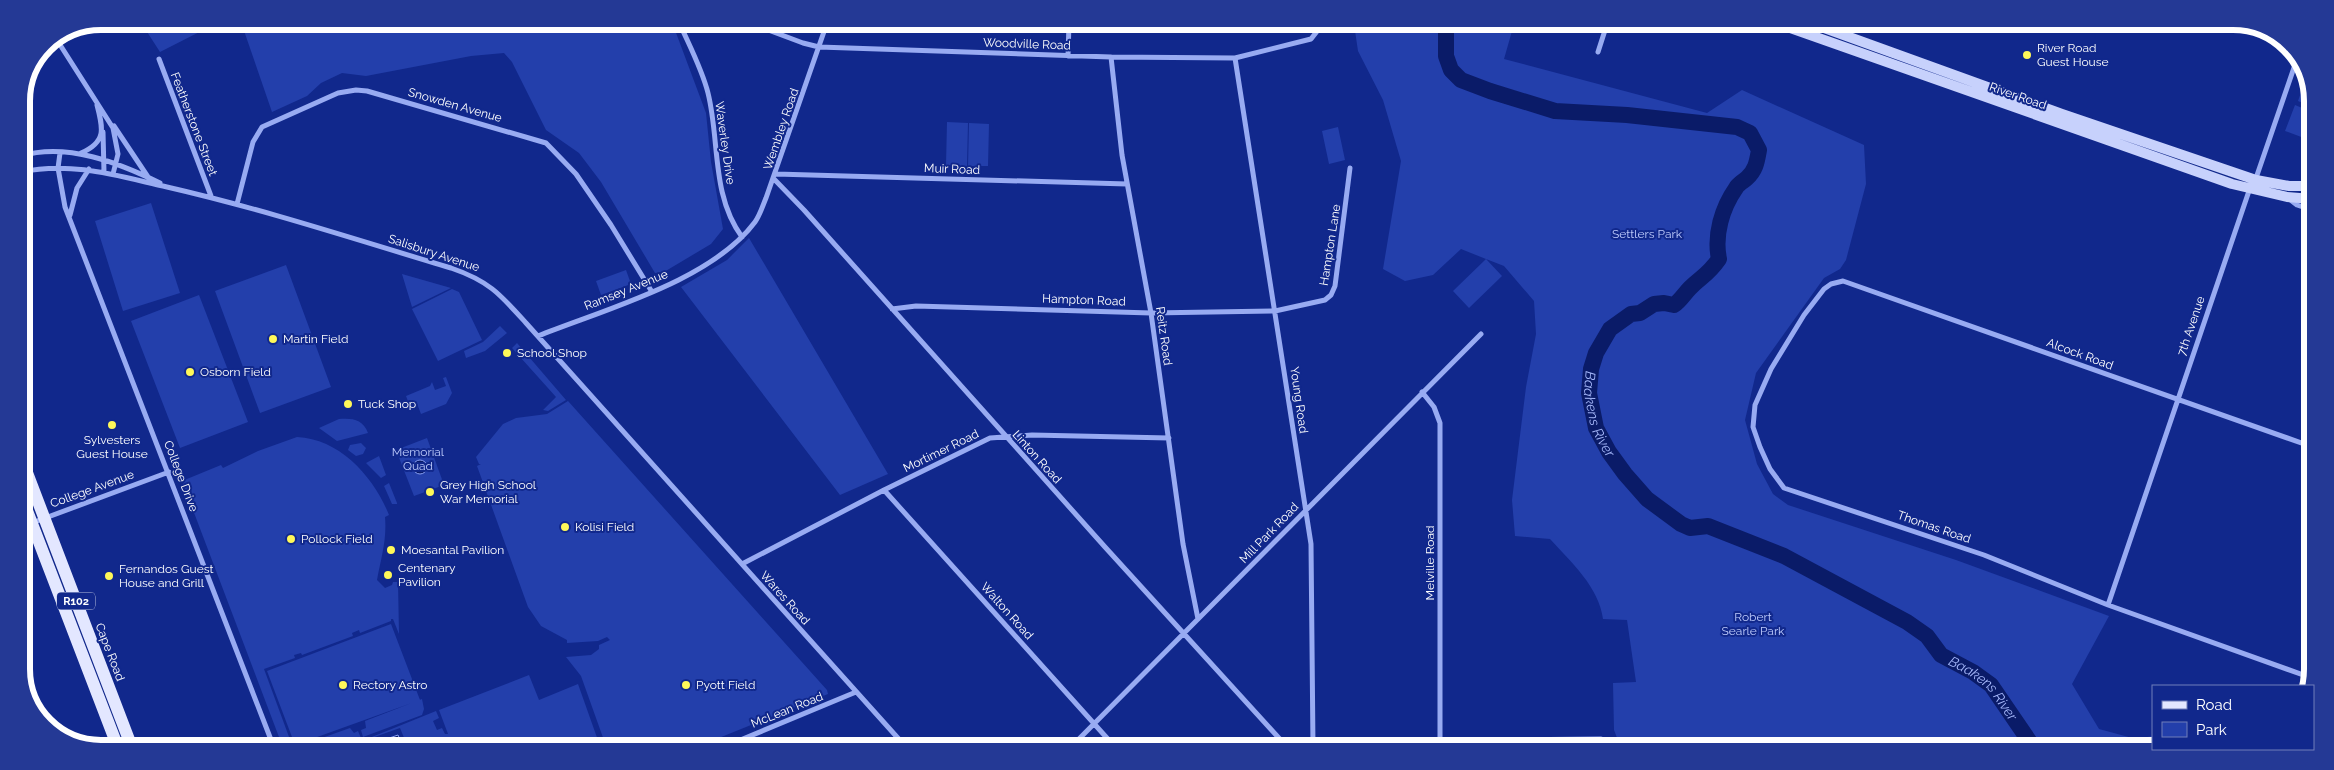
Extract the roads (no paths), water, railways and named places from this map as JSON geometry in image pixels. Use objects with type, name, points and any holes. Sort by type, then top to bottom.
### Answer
[{"type":"main road","name":"River Road","points":[[1797,30],[1994,95],[2249,189],[2288,198],[2304,199]]},
{"type":"main road","name":"River Road","points":[[1831,30],[1994,95]]},
{"type":"main road","name":"River Road","points":[[2104,134],[2256,180],[2289,186],[2304,186]]},
{"type":"main road","name":"Cape Road","points":[[32,522],[114,740]]},
{"type":"main road","name":"Cape Road","points":[[32,522],[129,740]]},
{"type":"street","name":"Waverley Drive","points":[[682,30],[706,87],[712,111],[721,191],[729,219],[742,237]]},
{"type":"street","name":"Woodville Road","points":[[768,30],[802,43],[819,47],[1068,56],[1235,58],[1311,39],[1318,30]]},
{"type":"street","name":"Wembley Road","points":[[742,237],[756,220],[775,177],[825,30]]},
{"type":"street","points":[[1068,30],[1068,56]]},
{"type":"street","points":[[1598,52],[1605,30]]},
{"type":"street","points":[[59,44],[97,105],[104,112],[148,177]]},
{"type":"street","name":"Reitz Road","points":[[1111,57],[1127,184],[1151,312],[1183,544],[1198,619]]},
{"type":"street","name":"Young Road","points":[[1235,58],[1311,544],[1314,740]]},
{"type":"street","name":"Featherstone Street","points":[[159,59],[210,196]]},
{"type":"street","name":"7th Avenue","points":[[2108,605],[2249,189],[2256,180],[2294,67]]},
{"type":"street","name":"Snowden Avenue","points":[[238,204],[253,142],[262,127],[338,93],[356,90],[367,91],[546,143],[576,174],[611,225],[652,292]]},
{"type":"street","points":[[97,105],[103,129],[104,172]]},
{"type":"street","points":[[104,112],[116,136],[116,164],[113,174]]},
{"type":"street","points":[[80,154],[96,144],[103,129]]},
{"type":"street","name":"Salisbury Avenue","points":[[30,155],[60,153],[80,154],[116,164],[168,187]]},
{"type":"street","name":"College Drive","points":[[60,153],[58,168],[63,198],[271,740]]},
{"type":"street","name":"Salisbury Avenue","points":[[30,171],[58,168],[89,169],[210,196],[471,275],[494,289],[651,463]]},
{"type":"street","name":"Hampton Lane","points":[[1275,311],[1318,302],[1331,295],[1335,286],[1350,168]]},
{"type":"street","points":[[70,215],[77,188],[89,169]]},
{"type":"street","name":"Muir Road","points":[[775,177],[1127,184]]},
{"type":"street","name":"Linton Road","points":[[775,177],[1005,436],[1281,740]]},
{"type":"street","points":[[2288,198],[2304,207]]},
{"type":"street","name":"Ramsey Avenue","points":[[538,336],[652,292],[712,260],[742,237]]},
{"type":"street","name":"Alcock Road","points":[[1844,281],[2304,444]]},
{"type":"street","name":"Thomas Road","points":[[1844,281],[1827,286],[1818,294],[1791,334],[1757,400],[1753,413],[1753,427],[1767,464],[1782,486],[1793,492],[1863,512],[1984,555],[2108,605],[2303,675]]},
{"type":"street","name":"Hampton Road","points":[[892,309],[916,306],[1151,312],[1275,311]]},
{"type":"street","name":"Mill Park Road","points":[[1077,740],[1481,334]]},
{"type":"street","name":"Melville Road","points":[[1422,392],[1434,407],[1440,423],[1440,740]]},
{"type":"street","name":"Mortimer Road","points":[[742,564],[977,444],[1005,436],[1168,438]]},
{"type":"street","name":"Wares Road","points":[[651,463],[900,740]]},
{"type":"street","name":"College Avenue","points":[[32,522],[169,472]]},
{"type":"street","name":"Walton Road","points":[[884,490],[1109,740]]},
{"type":"street","name":"McLean Road","points":[[740,740],[856,692]]},
{"type":"street","points":[[1440,740],[1601,739]]},
{"type":"waterway","name":"Baakens River","points":[[1446,30],[1446,56],[1451,70],[1461,80],[1490,91],[1555,111],[1627,115],[1737,127],[1750,133],[1759,150],[1757,162],[1750,175],[1737,187],[1723,213],[1718,231],[1719,259],[1674,305],[1654,304],[1640,313],[1631,314],[1610,329],[1596,353],[1591,369],[1589,393],[1596,428],[1609,452],[1647,499],[1681,524],[1690,528],[1708,526],[1784,556],[1907,622],[1927,636],[1941,655],[1973,672],[1991,685],[2029,740]]},
{"type":"place","name":"River Road Guest House","points":[[2027,55]]},
{"type":"place","name":"Martin Field","points":[[273,339]]},
{"type":"place","name":"School Shop","points":[[507,353]]},
{"type":"place","name":"Osborn Field","points":[[190,372]]},
{"type":"place","name":"Tuck Shop","points":[[348,404]]},
{"type":"place","name":"Sylvesters Guest House","points":[[112,425]]},
{"type":"place","name":"Grey High School War Memorial","points":[[430,492]]},
{"type":"place","name":"Kolisi Field","points":[[565,527]]},
{"type":"place","name":"Pollock Field","points":[[291,539]]},
{"type":"place","name":"Moesantal Pavilion","points":[[391,550]]},
{"type":"place","name":"Centenary Pavilion","points":[[388,575]]},
{"type":"place","name":"Fernandos Guest House and Grill","points":[[109,576]]},
{"type":"place","name":"Rectory Astro","points":[[343,685]]},
{"type":"place","name":"Pyott Field","points":[[686,685]]},
{"type":"park label","name":"Settlers Park","points":[[1647,234]]},
{"type":"park label","name":"Memorial Quad","points":[[418,459]]},
{"type":"park label","name":"Robert Searle Park","points":[[1753,624]]}]
